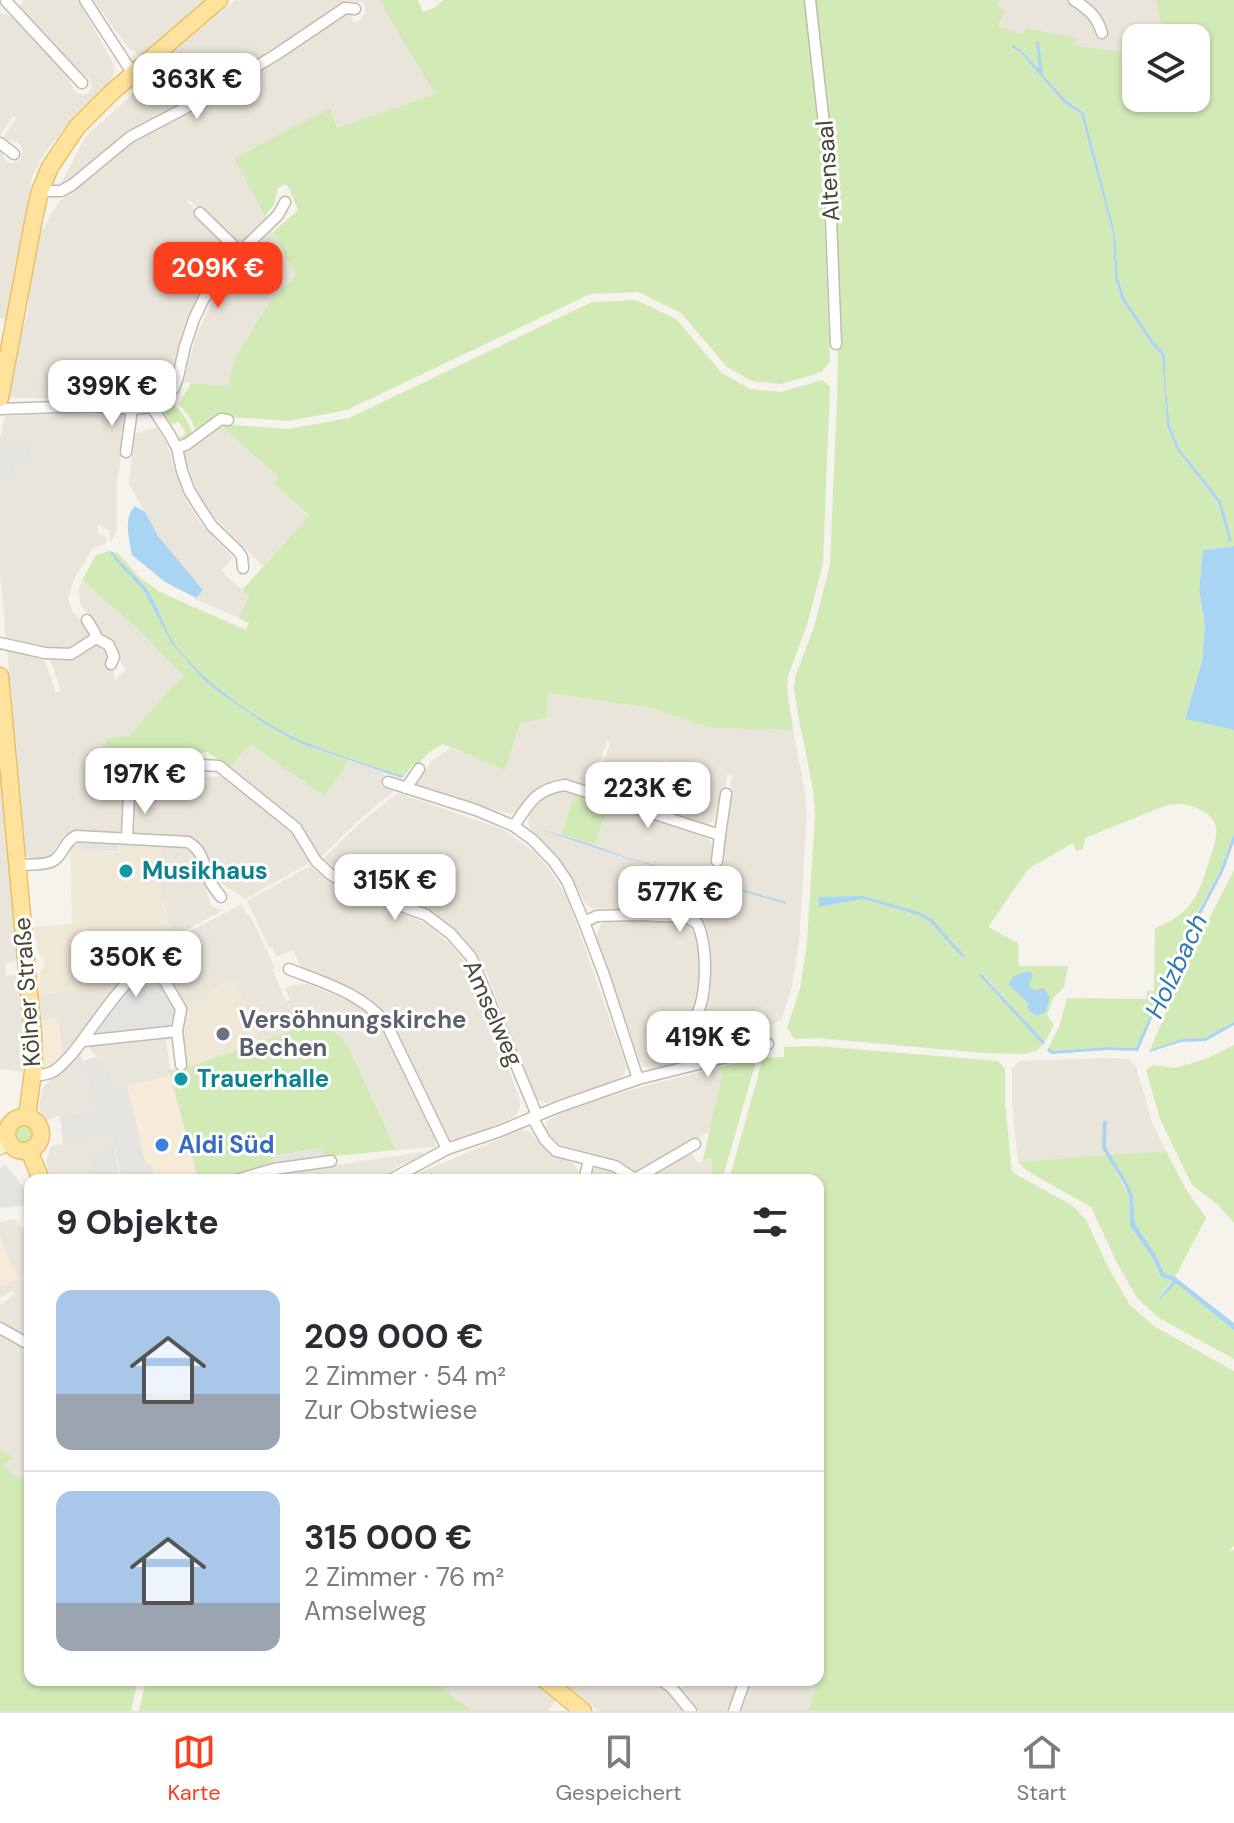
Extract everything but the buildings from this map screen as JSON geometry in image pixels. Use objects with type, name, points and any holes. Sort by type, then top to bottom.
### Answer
[{"type":"main road","points":[[0,398],[40,191],[50,167],[77,127],[101,102],[219,0]]},
{"type":"main road","name":"Kölner Straße","points":[[0,676],[32,1013],[34,1065],[27,1116]]},
{"type":"main road","points":[[27,1116],[35,1120],[41,1131],[37,1145],[29,1150],[19,1150],[4,1144],[9,1125],[17,1118],[27,1116]]},
{"type":"main road","points":[[29,1150],[39,1174]]},
{"type":"main road","points":[[552,1686],[583,1711]]},
{"type":"street","points":[[0,5],[7,0],[82,83]]},
{"type":"street","points":[[85,0],[133,74]]},
{"type":"street","name":"Altensaal","points":[[810,0],[829,169],[836,344]]},
{"type":"street","points":[[1074,0],[1088,8],[1102,33]]},
{"type":"street","points":[[40,191],[61,191],[72,185],[130,137],[218,90],[345,8],[355,9]]},
{"type":"street","points":[[0,143],[14,154]]},
{"type":"street","points":[[0,409],[88,406],[132,409],[152,407],[163,400],[174,388],[194,319],[204,298],[240,252],[278,215],[285,202]]},
{"type":"street","points":[[200,213],[240,252]]},
{"type":"street","points":[[152,407],[177,448],[193,497],[212,526],[238,551],[243,568]]},
{"type":"street","points":[[126,452],[132,409]]},
{"type":"street","points":[[177,448],[221,419],[228,420]]},
{"type":"street","points":[[87,620],[96,638],[109,645],[114,657],[111,664]]},
{"type":"street","points":[[0,643],[45,653],[71,654],[96,638]]},
{"type":"street","name":"Amselweg","points":[[202,765],[219,766],[296,828],[316,861],[330,874],[352,887],[426,915],[451,934],[471,957],[545,1140],[556,1151],[615,1166],[628,1174]]},
{"type":"street","points":[[406,788],[419,769]]},
{"type":"street","points":[[388,782],[476,810],[514,826],[554,862],[567,881],[584,922],[638,1079]]},
{"type":"street","points":[[514,826],[538,794],[551,787],[565,785],[720,835]]},
{"type":"street","points":[[127,838],[129,793]]},
{"type":"street","points":[[717,861],[726,794]]},
{"type":"street","points":[[18,865],[50,863],[71,837],[188,842],[197,847],[211,884],[221,897]]},
{"type":"street","points":[[584,922],[597,916],[636,915],[694,920],[704,945],[703,992],[693,1022],[684,1029]]},
{"type":"street","points":[[33,1076],[52,1072],[61,1066],[84,1041],[116,996],[137,973],[151,965],[157,968],[181,1009],[177,1031],[181,1065]]},
{"type":"street","points":[[289,969],[361,1000],[377,1011],[387,1025],[447,1149]]},
{"type":"street","points":[[84,1041],[177,1031]]},
{"type":"street","points":[[401,1174],[447,1149],[638,1079],[768,1044]]},
{"type":"street","points":[[644,1174],[695,1144]]},
{"type":"street","points":[[586,1174],[589,1160]]},
{"type":"street","points":[[257,1174],[331,1161]]},
{"type":"street","points":[[0,1328],[24,1342]]},
{"type":"street","points":[[676,1686],[691,1711]]},
{"type":"street","points":[[734,1711],[743,1686]]},
{"type":"shaded area","points":[[23,0],[78,0],[115,67],[108,84],[64,128],[42,157],[31,179],[28,213],[7,319],[0,318],[0,151],[7,162],[13,163],[21,159],[23,150],[19,143],[3,138],[16,118],[14,115],[0,135],[0,13],[13,17],[69,78],[74,91],[88,94],[92,85],[89,77],[80,74],[22,12],[19,8]]},
{"type":"shaded area","points":[[93,0],[207,0],[140,56],[128,47]]},
{"type":"shaded area","points":[[235,0],[379,0],[436,94],[337,128],[332,108],[237,162],[266,217],[240,243],[235,242],[201,208],[187,201],[231,252],[194,305],[181,336],[169,382],[159,395],[134,403],[7,398],[28,313],[29,287],[40,229],[43,230],[63,198],[142,135],[269,65],[346,12],[353,22],[361,20],[366,13],[364,2],[348,3],[268,56],[184,104],[59,188],[86,136],[145,83],[143,78]]},
{"type":"shaded area","points":[[999,0],[1067,0],[1080,7],[1080,0],[1156,0],[1161,24],[1122,24],[1122,52],[1072,45],[1075,38],[1026,28],[1022,36],[998,25],[996,6]]},
{"type":"shaded area","points":[[272,231],[296,275],[270,302],[234,359],[228,386],[184,382],[195,339],[212,300],[235,269]]},
{"type":"shaded area","points":[[75,413],[127,416],[117,483],[117,531],[110,543],[109,530],[97,524],[98,534],[106,536],[107,543],[92,549],[74,579],[68,599],[73,613],[87,625],[90,636],[77,647],[64,650],[36,648],[6,640],[0,572],[0,437],[5,416]]},
{"type":"shaded area","points":[[220,424],[280,479],[275,485],[309,517],[263,566],[215,518],[201,498],[184,453]]},
{"type":"shaded area","points":[[157,427],[168,447],[187,502],[201,524],[233,558],[221,571],[249,596],[239,618],[195,599],[203,590],[158,536],[129,484],[134,434]]},
{"type":"shaded area","points":[[0,441],[30,443],[29,462],[14,461],[13,481],[0,480]]},
{"type":"shaded area","points":[[82,580],[185,676],[167,692],[105,767],[191,765],[193,779],[227,778],[293,832],[309,859],[308,864],[245,899],[214,878],[205,854],[157,835],[130,834],[133,802],[137,801],[138,795],[131,788],[126,788],[124,834],[72,832],[63,837],[49,857],[26,856],[7,649],[43,656],[56,693],[61,691],[49,656],[98,642],[110,654],[115,680],[126,670],[100,637],[81,605],[78,592]]},
{"type":"shaded area","points":[[548,693],[652,708],[710,728],[793,730],[807,814],[799,942],[792,987],[782,1019],[767,1027],[763,1036],[737,1043],[738,1048],[681,1062],[677,1042],[686,1042],[694,1034],[709,991],[709,946],[702,922],[696,915],[687,912],[591,908],[585,903],[567,869],[528,823],[530,812],[541,798],[551,793],[575,793],[561,834],[595,844],[608,804],[706,838],[713,848],[712,864],[722,865],[732,775],[727,775],[725,790],[721,790],[715,818],[701,824],[652,809],[668,762],[665,760],[648,808],[594,789],[610,743],[607,741],[591,788],[567,782],[549,783],[536,790],[512,814],[416,782],[433,760],[450,748],[505,769],[520,723],[547,718]],"holes":[[[536,828],[626,857],[786,903],[626,858]]]},
{"type":"shaded area","points":[[250,744],[324,796],[349,761],[385,773],[381,786],[394,791],[321,857],[315,854],[305,834],[229,769]]},
{"type":"shaded area","points":[[0,754],[19,961],[5,963],[6,976],[20,975],[27,1072],[0,1069]]},
{"type":"shaded area","points":[[398,793],[502,829],[533,851],[549,869],[572,911],[625,1063],[626,1069],[617,1080],[547,1103],[538,1100],[532,1093],[487,973],[462,936],[426,909],[359,883],[323,859],[362,821]]},
{"type":"shaded area","points":[[77,841],[78,850],[119,852],[120,843],[161,845],[161,902],[171,938],[149,955],[149,961],[121,985],[118,983],[108,996],[107,987],[39,994],[40,972],[44,967],[33,927],[72,924],[70,845]]},
{"type":"shaded area","points":[[78,842],[119,843],[118,851],[78,850]]},
{"type":"shaded area","points":[[161,845],[181,846],[194,853],[210,904],[218,910],[225,909],[171,938],[164,903],[161,903]]},
{"type":"shaded area","points":[[310,866],[344,891],[426,924],[453,947],[479,988],[519,1098],[517,1114],[459,1140],[450,1139],[444,1133],[383,1013],[367,1000],[307,973],[293,950],[276,957],[247,901]]},
{"type":"shaded area","points":[[242,904],[275,968],[272,970],[286,1001],[290,1000],[285,989],[307,984],[363,1007],[379,1022],[436,1137],[436,1147],[396,1150],[347,1044],[302,1027],[185,1066],[181,1029],[186,1012],[152,962],[152,956],[172,941]]},
{"type":"shaded area","points":[[608,920],[685,921],[694,927],[700,951],[700,977],[694,1009],[678,1017],[671,1025],[678,1063],[652,1069],[640,1062],[596,937],[601,924]]},
{"type":"shaded area","points":[[149,970],[156,972],[178,1008],[174,1024],[170,1027],[94,1035],[102,1018],[141,974]]},
{"type":"shaded area","points":[[235,977],[260,1043],[185,1066],[181,1029],[186,1018],[185,1007]]},
{"type":"shaded area","points":[[108,987],[108,996],[63,1059],[58,1019],[41,1020],[39,994]]},
{"type":"shaded area","points":[[58,1019],[63,1059],[53,1068],[44,1069],[41,1020]]},
{"type":"shaded area","points":[[171,1036],[173,1039],[166,1040],[171,1075],[114,1090],[108,1069],[103,1071],[100,1060],[89,1048],[91,1046]]},
{"type":"shaded area","points":[[78,1050],[84,1061],[95,1111],[45,1120],[39,1110],[42,1088]]},
{"type":"shaded area","points":[[96,1057],[100,1060],[103,1071],[109,1069],[114,1090],[172,1075],[197,1174],[118,1174],[113,1134],[63,1143],[60,1115],[95,1111],[84,1061]]},
{"type":"shaded area","points":[[96,1057],[103,1071],[109,1069],[114,1089],[127,1086],[146,1165],[151,1164],[154,1174],[120,1174],[113,1134],[63,1143],[60,1115],[95,1111],[84,1061]]},
{"type":"shaded area","points":[[1128,1059],[1136,1066],[1152,1122],[1166,1151],[1111,1155],[1106,1147],[1107,1122],[1102,1148],[1107,1155],[1018,1162],[1012,1068],[1020,1061]]},
{"type":"shaded area","points":[[721,1067],[710,1131],[637,1173],[615,1159],[558,1144],[547,1134],[545,1128],[548,1120],[575,1107]]},
{"type":"shaded area","points":[[523,1129],[530,1132],[549,1154],[573,1163],[578,1170],[578,1174],[417,1174]]},
{"type":"shaded area","points":[[113,1133],[118,1174],[49,1174],[46,1161],[51,1147]]},
{"type":"shaded area","points":[[323,1148],[325,1157],[274,1166],[272,1157]]},
{"type":"shaded area","points":[[114,1149],[118,1174],[90,1174],[88,1154]]},
{"type":"shaded area","points":[[421,1152],[426,1154],[386,1174],[275,1172]]},
{"type":"shaded area","points":[[687,1153],[692,1154],[698,1163],[711,1156],[713,1174],[651,1174]]},
{"type":"shaded area","points":[[5,1164],[24,1188],[24,1206],[0,1208],[0,1168]]},
{"type":"shaded area","points":[[603,1167],[619,1174],[591,1174],[594,1169]]},
{"type":"shaded area","points":[[15,1219],[24,1230],[24,1337],[0,1323],[0,1305],[14,1295],[12,1291],[0,1298],[0,1286],[17,1279],[0,1237],[0,1222]]},
{"type":"shaded area","points":[[0,1237],[18,1279],[0,1286]]},
{"type":"shaded area","points":[[0,1332],[24,1346],[24,1478],[16,1476],[1,1464],[13,1458],[0,1449]]},
{"type":"shaded area","points":[[441,1686],[542,1686],[557,1699],[548,1711],[472,1711]]},
{"type":"shaded area","points":[[567,1686],[658,1686],[685,1711],[599,1711]]},
{"type":"shaded area","points":[[683,1686],[739,1686],[731,1711],[699,1711],[682,1690]]},
{"type":"shaded area","points":[[747,1686],[816,1686],[808,1711],[739,1711]]},
{"type":"green space","points":[[379,0],[418,0],[423,12],[436,7],[443,0],[806,0],[825,178],[830,361],[822,372],[781,384],[752,381],[727,367],[681,313],[638,292],[590,294],[347,410],[288,421],[219,416],[196,432],[191,419],[179,404],[191,383],[228,386],[234,359],[270,302],[296,275],[273,232],[298,210],[288,186],[278,188],[274,204],[265,216],[234,158],[331,108],[337,128],[435,94]]},
{"type":"green space","points":[[814,0],[999,0],[997,6],[1004,11],[998,25],[1022,35],[1026,28],[1076,38],[1073,45],[1122,52],[1122,112],[1210,112],[1210,24],[1161,24],[1156,0],[1234,0],[1234,546],[1203,550],[1199,590],[1205,625],[1202,661],[1185,718],[1234,730],[1234,834],[1220,871],[1162,985],[1136,1048],[1052,1051],[1049,1047],[1059,1027],[1067,998],[1146,999],[1147,991],[1154,991],[1155,928],[1178,916],[1193,901],[1216,838],[1212,818],[1198,808],[1187,805],[1163,807],[1085,838],[1083,849],[1076,851],[1073,843],[1028,869],[988,927],[1018,943],[1019,966],[1068,966],[1064,987],[1054,997],[1047,1015],[1054,1025],[1045,1042],[982,973],[979,975],[1043,1045],[1036,1051],[1025,1054],[983,1053],[817,1038],[795,1039],[787,1028],[800,989],[807,943],[815,814],[794,688],[830,565],[838,329]],"holes":[[[1036,42],[1043,75],[1066,100],[1084,113],[1115,234],[1118,278],[1125,299],[1165,354],[1170,426],[1179,448],[1221,501],[1229,541],[1218,502],[1177,450],[1167,427],[1162,355],[1122,300],[1115,278],[1113,234],[1081,114],[1064,103],[1014,45],[1040,71]],[[863,896],[932,919],[965,956],[930,922],[918,915],[863,899],[820,907]]]},
{"type":"green space","points":[[636,300],[676,319],[722,373],[750,389],[781,392],[822,380],[830,386],[823,564],[807,625],[788,676],[793,730],[710,728],[652,708],[548,693],[547,718],[520,723],[505,770],[443,744],[428,753],[417,766],[413,764],[404,776],[305,742],[270,725],[234,700],[185,657],[170,636],[146,588],[113,552],[118,553],[140,578],[160,592],[246,630],[249,623],[239,618],[249,596],[242,590],[309,516],[274,484],[279,478],[220,424],[288,429],[349,418],[592,302]]},
{"type":"green space","points":[[172,402],[185,417],[193,435],[182,441],[179,437],[186,434],[178,421],[172,425],[165,414],[166,407]]},
{"type":"green space","points":[[109,551],[144,591],[172,644],[220,693],[268,726],[302,744],[349,761],[324,796],[250,744],[229,769],[208,752],[190,754],[191,765],[105,768],[106,738],[130,736],[184,676],[82,580],[96,555]]},
{"type":"green space","points":[[575,793],[608,804],[595,844],[561,834]]},
{"type":"green space","points":[[1234,870],[1234,1022],[1205,1038],[1181,1039],[1150,1050],[1187,962]]},
{"type":"green space","points":[[302,1027],[332,1030],[347,1044],[396,1150],[325,1157],[322,1148],[273,1156],[274,1166],[244,1174],[196,1174],[169,1070],[186,1068]]},
{"type":"green space","points":[[1234,1045],[1234,1223],[1217,1204],[1192,1185],[1160,1119],[1146,1070],[1153,1065],[1175,1068],[1208,1058]]},
{"type":"green space","points":[[817,1046],[998,1061],[1005,1068],[1005,1104],[1012,1172],[1073,1206],[1086,1220],[1130,1305],[1154,1326],[1234,1371],[1234,1546],[1227,1552],[1234,1550],[1234,1711],[808,1711],[816,1686],[824,1686],[824,1174],[731,1174],[763,1058],[784,1057],[784,1047]]},
{"type":"green space","points":[[757,1058],[724,1174],[713,1174],[711,1157],[703,1160],[721,1067]]},
{"type":"green space","points":[[20,1125],[28,1125],[33,1134],[31,1141],[20,1143],[15,1138],[15,1130]]},
{"type":"green space","points":[[1166,1151],[1206,1218],[1175,1277],[1164,1273],[1135,1224],[1133,1195],[1111,1155]]},
{"type":"green space","points":[[1107,1155],[1129,1196],[1130,1226],[1152,1257],[1161,1277],[1173,1280],[1159,1297],[1162,1299],[1176,1282],[1234,1330],[1234,1359],[1159,1318],[1137,1298],[1091,1207],[1027,1171],[1018,1162]]},
{"type":"green space","points":[[0,1449],[14,1458],[2,1465],[16,1476],[24,1478],[24,1686],[137,1686],[131,1711],[0,1711]]},
{"type":"green space","points":[[145,1686],[441,1686],[472,1711],[139,1711]]},
{"type":"water","points":[[1036,41],[1039,42],[1043,75],[1066,100],[1084,113],[1115,234],[1118,278],[1125,299],[1165,354],[1170,426],[1179,448],[1221,501],[1232,541],[1229,541],[1218,502],[1177,450],[1167,426],[1162,355],[1122,300],[1115,278],[1113,234],[1081,114],[1064,103],[1020,52],[1012,47],[1014,45],[1021,50],[1039,69]]},
{"type":"water","points":[[135,506],[145,512],[158,536],[203,590],[196,598],[165,582],[132,555],[128,523]]},
{"type":"water","points":[[1234,546],[1234,730],[1185,719],[1202,661],[1205,625],[1199,590],[1203,550]]},
{"type":"water","points":[[109,551],[146,588],[170,636],[185,657],[234,700],[270,725],[305,742],[404,776],[401,778],[302,744],[268,726],[220,693],[172,644],[144,591]]},
{"type":"water","points":[[536,828],[786,902],[786,904],[626,858]]},
{"type":"water","points":[[1234,834],[1223,872],[1178,957],[1138,1051],[1051,1054],[1047,1050],[1049,1047],[1052,1051],[1136,1048],[1175,956],[1220,871]]},
{"type":"water","points":[[863,896],[919,912],[932,919],[965,956],[963,958],[930,922],[918,915],[863,899],[819,907],[819,897]]},
{"type":"water","points":[[1028,971],[1033,975],[1029,985],[1031,989],[1044,988],[1050,997],[1046,1011],[1040,1014],[1031,1012],[1027,1008],[1029,1004],[1008,984],[1014,976]]},
{"type":"water","points":[[981,973],[1045,1042],[1043,1045],[979,975]]},
{"type":"water","points":[[1234,1022],[1234,1025],[1206,1041],[1181,1042],[1149,1052],[1181,1039],[1205,1038]]},
{"type":"water","points":[[1103,1121],[1107,1121],[1106,1147],[1133,1195],[1135,1224],[1164,1273],[1175,1277],[1234,1323],[1234,1330],[1176,1283],[1159,1298],[1173,1281],[1161,1277],[1152,1257],[1130,1226],[1129,1196],[1102,1148]]},
{"type":"place","name":"Musikhaus","points":[[126,871]]},
{"type":"place","name":"Versöhnungskirche Bechen","points":[[223,1034]]},
{"type":"place","name":"Trauerhalle","points":[[181,1079]]},
{"type":"place","name":"Aldi Süd","points":[[162,1145]]},
{"type":"water label","name":"Holzbach","points":[[1176,966]]}]
